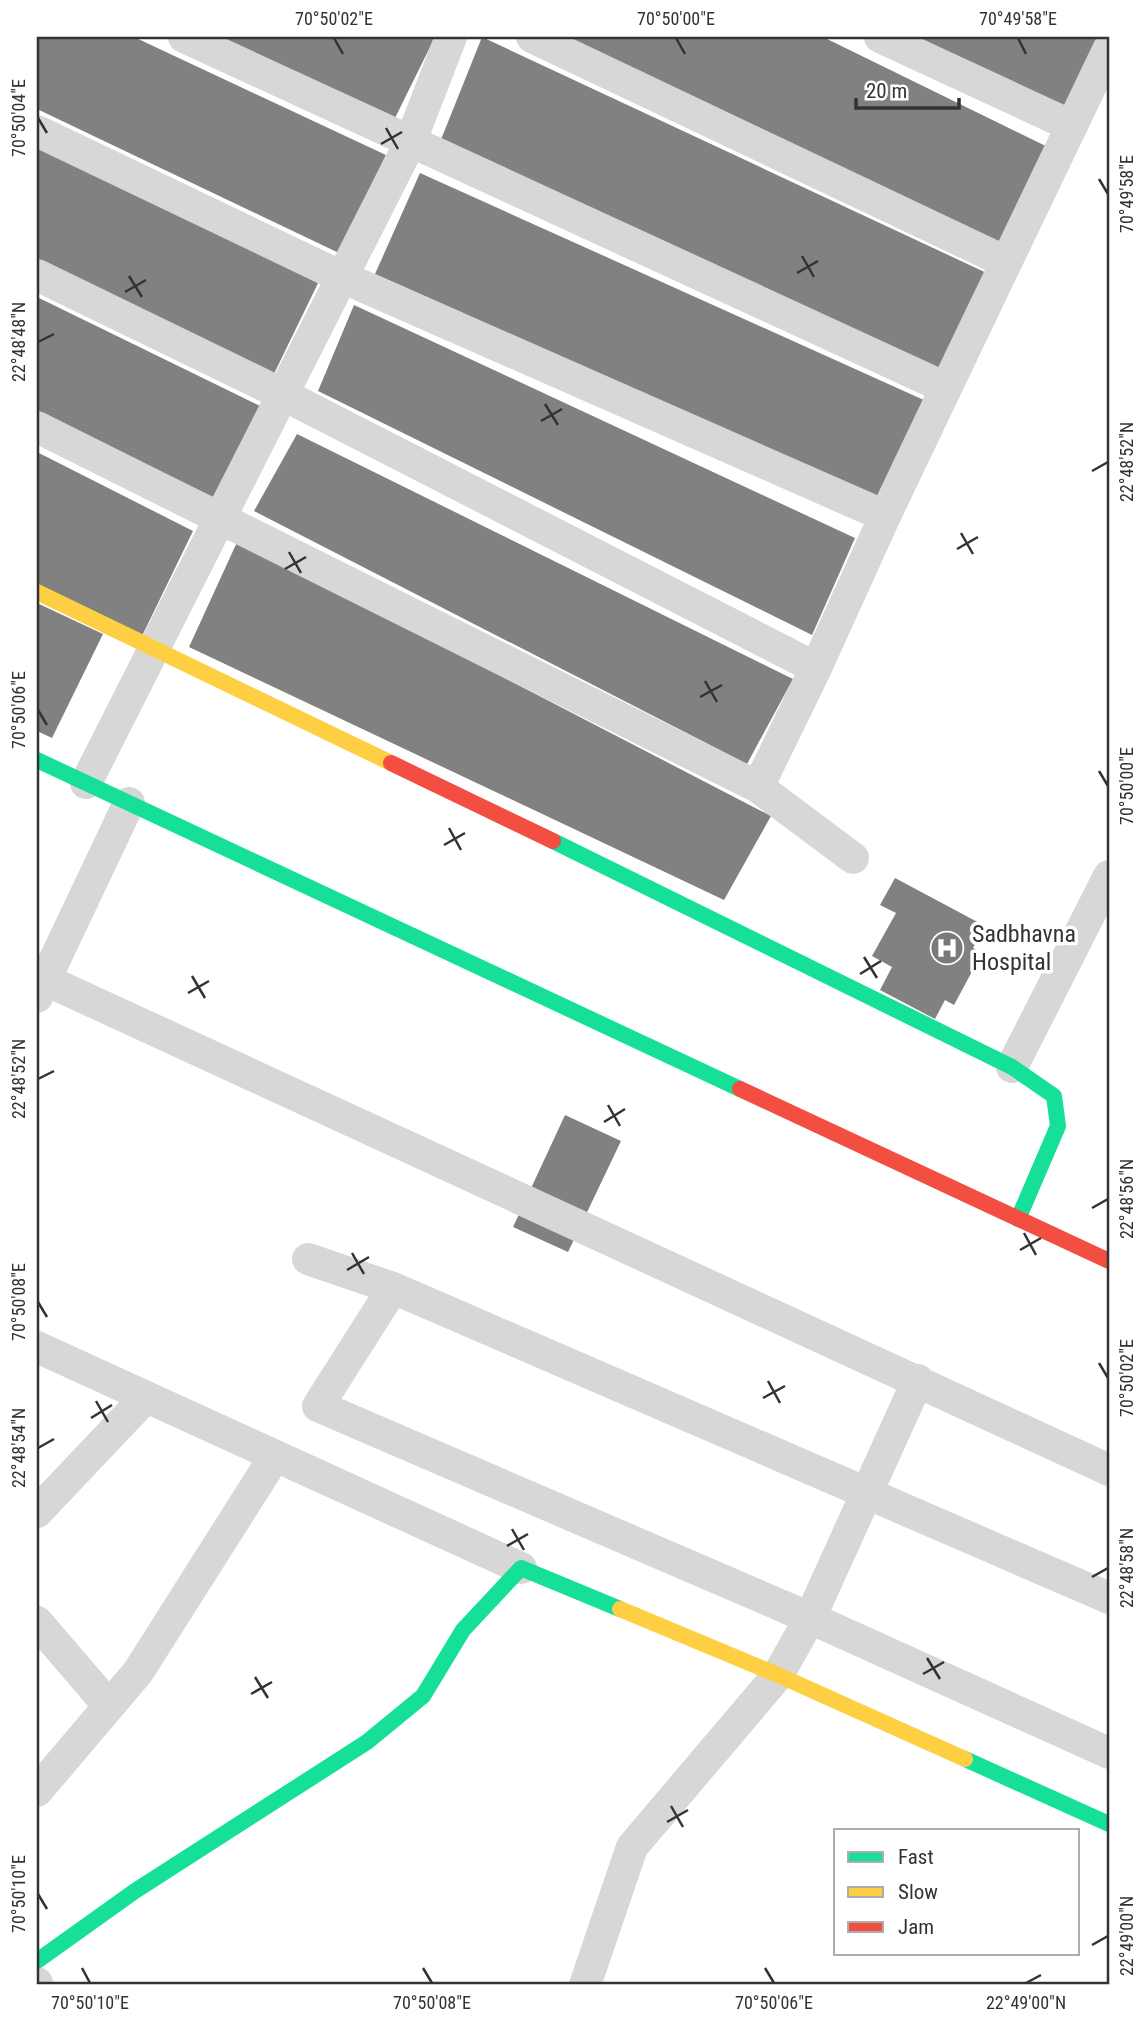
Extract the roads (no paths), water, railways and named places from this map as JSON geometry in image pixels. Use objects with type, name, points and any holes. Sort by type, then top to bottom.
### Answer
[{"type":"street","points":[[184,37],[946,388]]},
{"type":"street","points":[[86,783],[410,143],[450,37]]},
{"type":"street","points":[[532,37],[1006,262]]},
{"type":"street","points":[[880,37],[1072,126]]},
{"type":"street","points":[[758,787],[816,668],[884,516],[1109,48]]},
{"type":"street","points":[[37,131],[342,277],[884,516]]},
{"type":"street","points":[[37,275],[282,394],[816,668]]},
{"type":"street","points":[[37,427],[758,787],[853,858]]},
{"type":"street","points":[[37,592],[806,963],[1012,1067],[1054,1096],[1058,1126],[1018,1219]]},
{"type":"street","points":[[37,760],[1109,1261]]},
{"type":"street","points":[[129,803],[39,984],[918,1380],[1109,1470]]},
{"type":"street","points":[[1012,1067],[1109,876]]},
{"type":"street","points":[[308,1259],[393,1288],[1109,1598]]},
{"type":"street","points":[[393,1288],[318,1406],[810,1618],[1109,1752]]},
{"type":"street","points":[[37,1347],[521,1568],[778,1675],[1109,1824]]},
{"type":"street","points":[[585,1985],[632,1847],[778,1675],[810,1618],[918,1380]]},
{"type":"street","points":[[37,1512],[146,1396]]},
{"type":"street","points":[[37,1791],[138,1672],[275,1456]]},
{"type":"street","points":[[37,1961],[135,1891],[367,1742],[423,1696],[463,1630],[521,1568]]},
{"type":"street","points":[[37,1622],[109,1706]]},
{"type":"place","name":"Sadbhavna Hospital","points":[[947,948]]}]
